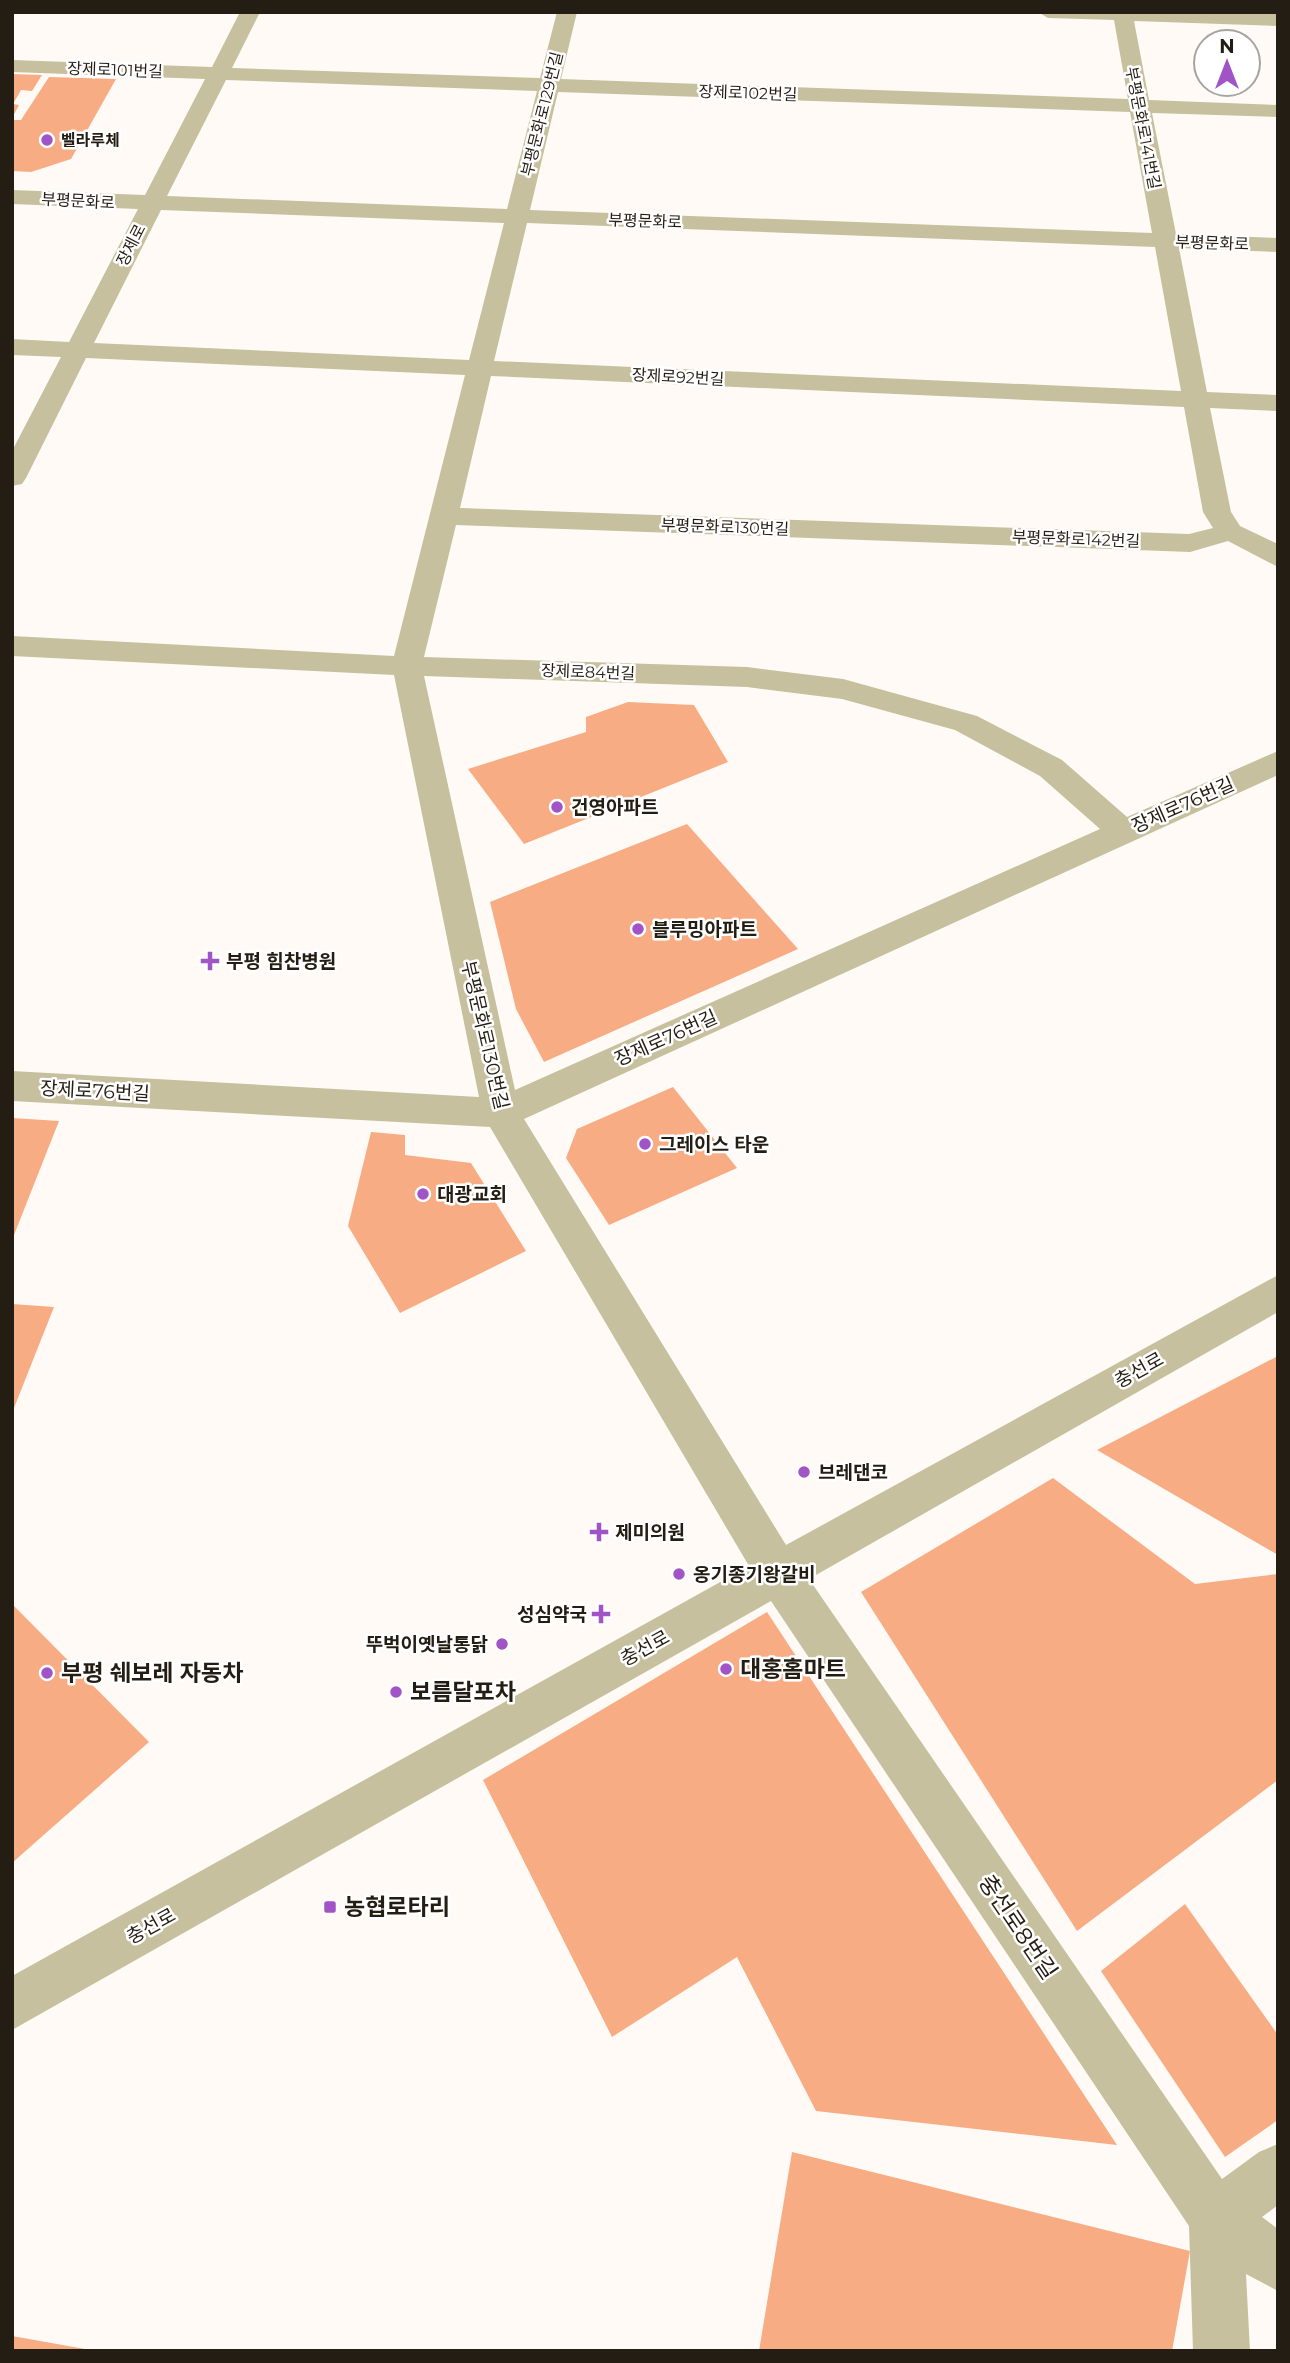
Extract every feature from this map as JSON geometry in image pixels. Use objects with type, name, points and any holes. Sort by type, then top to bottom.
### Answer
[{"type":"street","name":"장제로","points":[[12,478],[250,12]]},
{"type":"street","name":"부평문화로129번길","points":[[518,216],[567,12]]},
{"type":"street","points":[[1048,12],[1278,20]]},
{"type":"street","name":"부평문화로141번길","points":[[1122,13],[1165,241]]},
{"type":"street","name":"장제로101번길","points":[[12,66],[218,75]]},
{"type":"street","name":"장제로102번길","points":[[218,75],[1278,111]]},
{"type":"street","name":"부평문화로","points":[[12,197],[1278,245]]},
{"type":"street","name":"부평문화로130번길","points":[[518,216],[407,666],[500,1113],[778,1573]]},
{"type":"street","points":[[1165,241],[1217,512],[1230,533],[1259,544],[1278,558]]},
{"type":"street","name":"장제로92번길","points":[[12,347],[1278,403]]},
{"type":"street","name":"부평문화로130번길","points":[[445,516],[921,535]]},
{"type":"street","name":"부평문화로142번길","points":[[921,535],[1190,543],[1230,533]]},
{"type":"street","name":"장제로84번길","points":[[12,646],[407,666],[747,677],[843,689],[966,723],[1051,768],[1124,832]]},
{"type":"street","name":"장제로76번길","points":[[12,1086],[500,1113],[1278,762]]},
{"type":"street","name":"충선로","points":[[12,2004],[1278,1292]]},
{"type":"street","name":"충선로8번길","points":[[778,1573],[1216,2218],[1278,2263]]},
{"type":"street","points":[[1222,2351],[1216,2218],[1278,2171]]},
{"type":"building","points":[[12,74],[42,75],[32,91],[21,90],[13,104],[19,105],[12,118]]},
{"type":"building","name":"벨라루체","points":[[49,77],[116,79],[71,159],[31,172],[12,171],[12,120],[21,120]]},
{"type":"building","name":"건영아파트","points":[[628,702],[694,705],[728,762],[524,844],[468,769],[586,732],[586,717]]},
{"type":"building","name":"블루밍아파트","points":[[687,824],[798,949],[544,1062],[516,1009],[490,902]]},
{"type":"building","name":"그레이스 타운","points":[[673,1087],[737,1168],[609,1225],[566,1158],[577,1129]]},
{"type":"building","points":[[12,1118],[59,1121],[12,1240]]},
{"type":"building","name":"대광교회","points":[[371,1132],[405,1135],[405,1155],[471,1163],[526,1251],[400,1313],[348,1226]]},
{"type":"building","points":[[12,1304],[54,1307],[12,1413]]},
{"type":"building","points":[[1278,1356],[1278,1555],[1097,1450]]},
{"type":"building","points":[[1053,1478],[1195,1584],[1278,1574],[1278,1780],[1077,1931],[861,1592]]},
{"type":"building","name":"부평 쉐보레 자동차","points":[[12,1604],[149,1742],[12,1863]]},
{"type":"building","points":[[767,1612],[1117,2145],[816,2111],[737,1957],[612,2037],[483,1780]]},
{"type":"building","points":[[1185,1904],[1278,2035],[1278,2120],[1225,2157],[1101,1971]]},
{"type":"building","points":[[792,2152],[1190,2251],[1172,2351],[759,2351]]},
{"type":"building","points":[[12,2336],[85,2349],[12,2351]]},
{"type":"place","name":"벨라루체","points":[[47,140]]},
{"type":"place","name":"건영아파트","points":[[557,807]]},
{"type":"place","name":"블루밍아파트","points":[[638,929]]},
{"type":"place","name":"부평 힘찬병원","points":[[210,961]]},
{"type":"place","name":"그레이스 타운","points":[[645,1144]]},
{"type":"place","name":"대광교회","points":[[423,1194]]},
{"type":"place","name":"브레댄코","points":[[804,1472]]},
{"type":"place","name":"제미의원","points":[[599,1532]]},
{"type":"place","name":"옹기종기왕갈비","points":[[679,1574]]},
{"type":"place","name":"성심약국","points":[[601,1614]]},
{"type":"place","name":"뚜벅이옛날통닭","points":[[502,1644]]},
{"type":"place","name":"대홍홈마트","points":[[726,1669]]},
{"type":"place","name":"부평 쉐보레 자동차","points":[[47,1673]]},
{"type":"place","name":"보름달포차","points":[[396,1692]]},
{"type":"place","name":"농협로타리","points":[[330,1907]]}]
